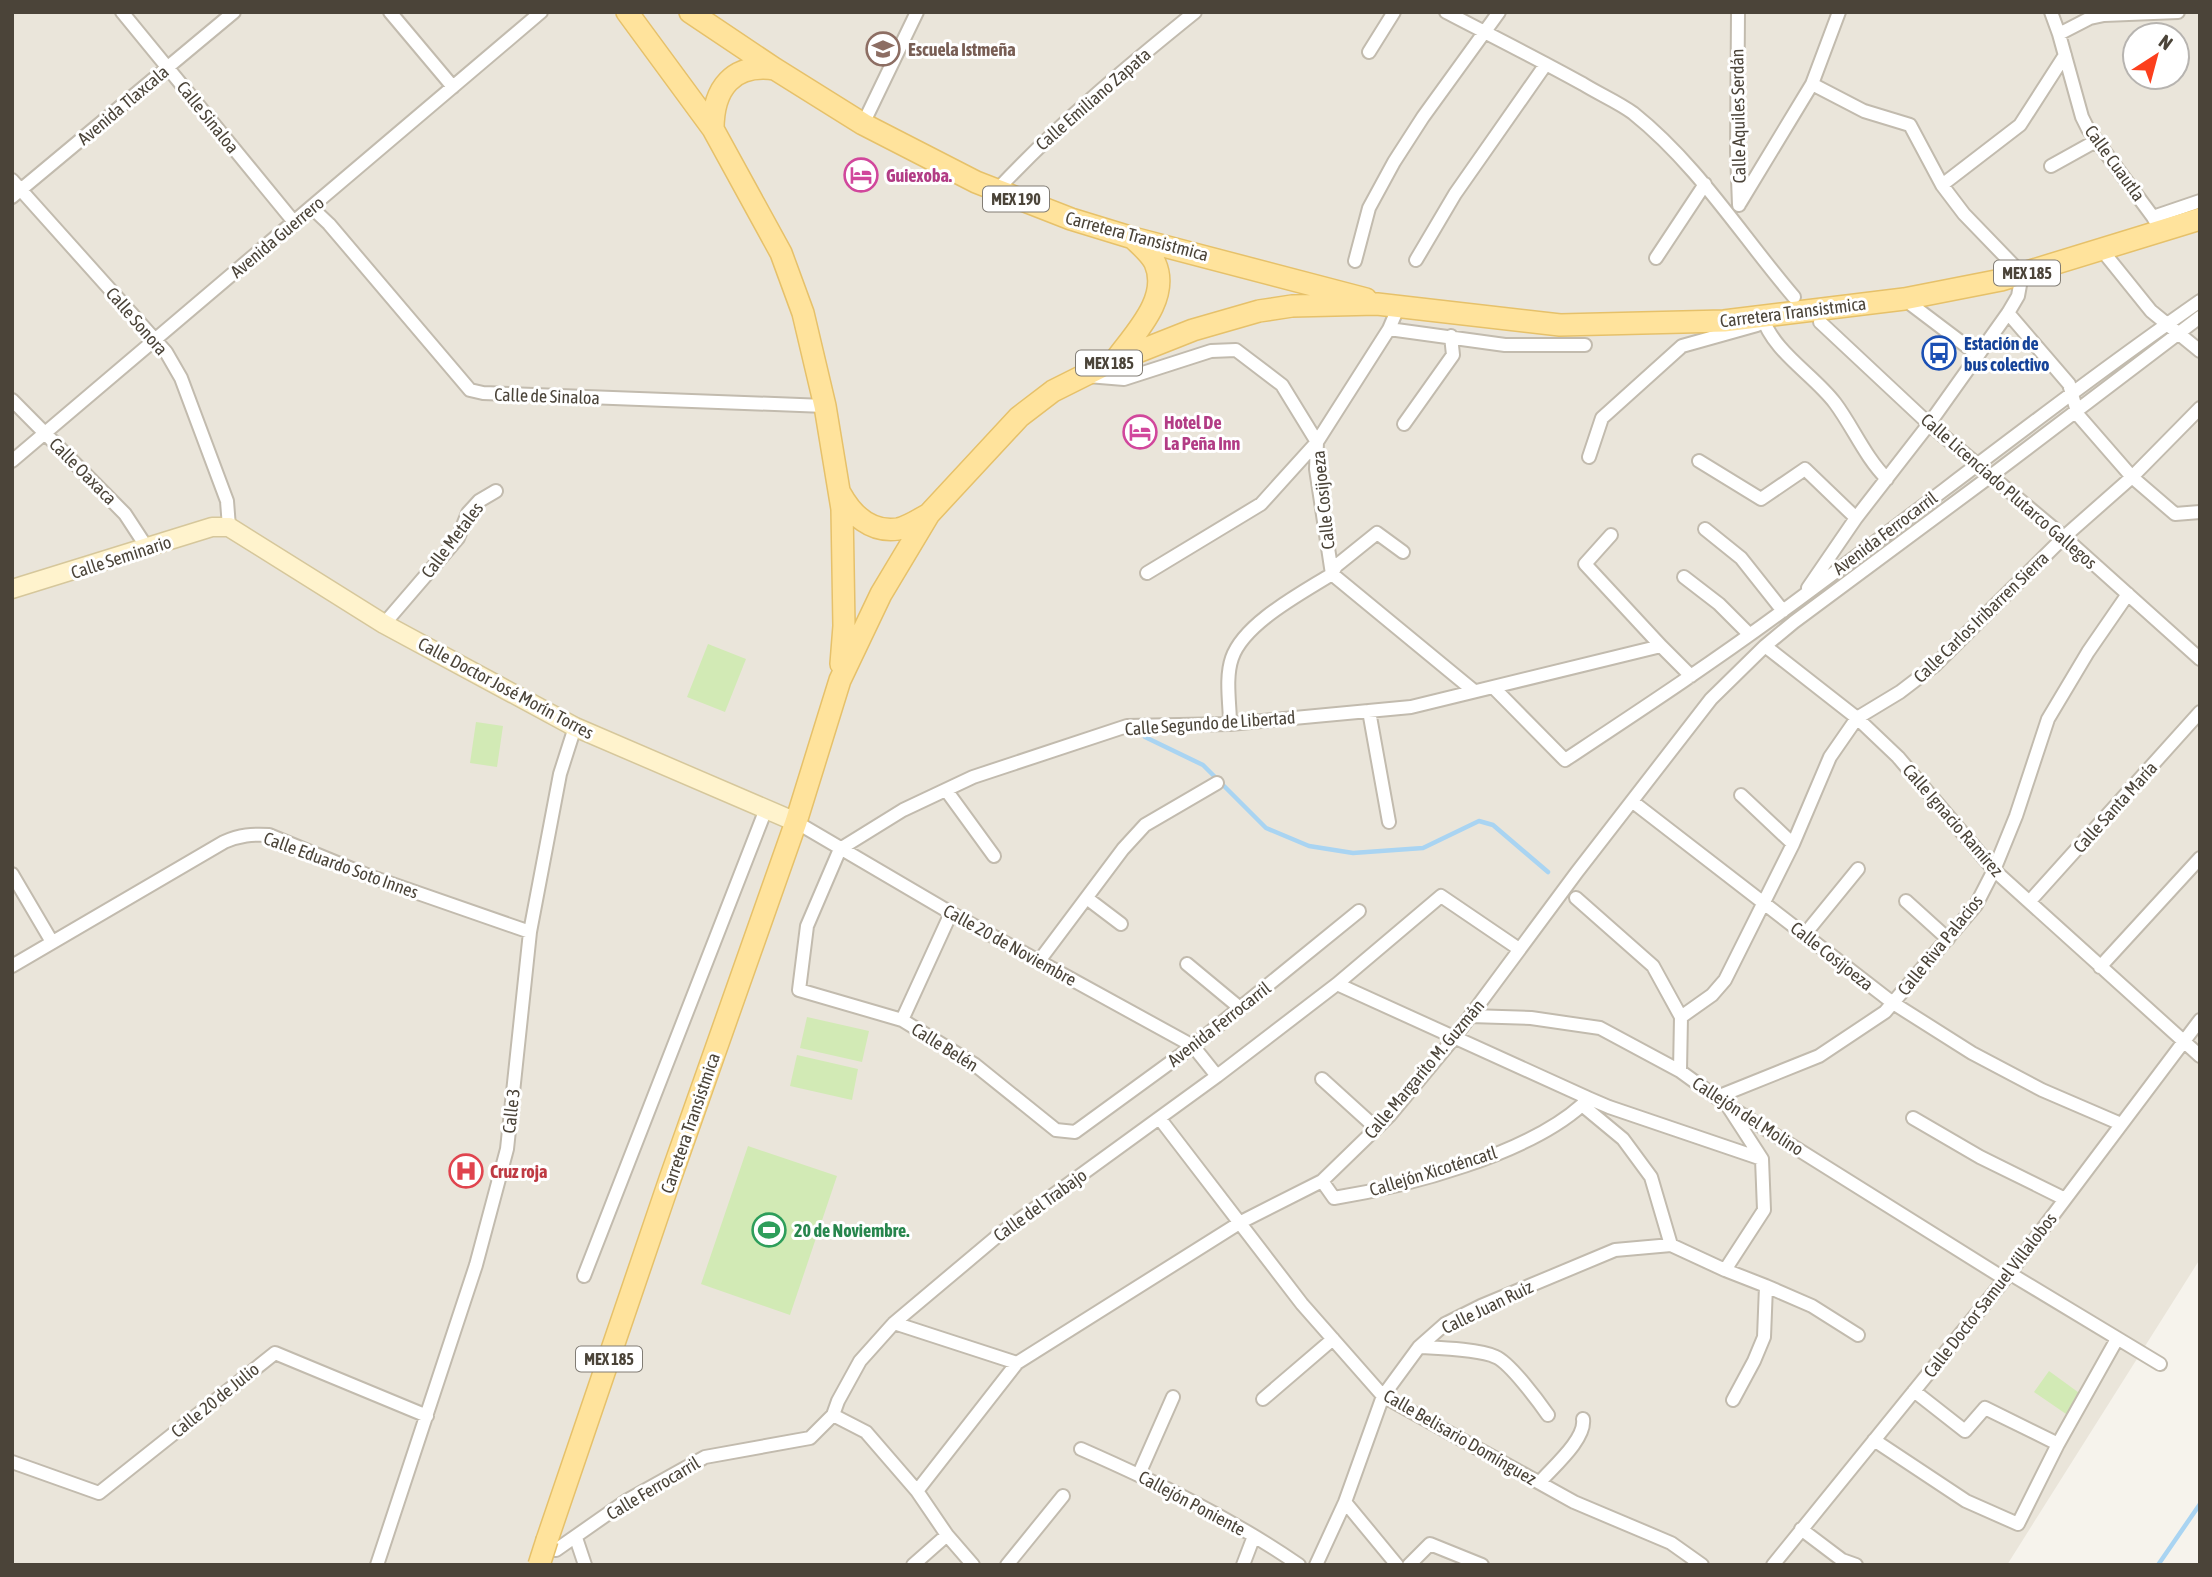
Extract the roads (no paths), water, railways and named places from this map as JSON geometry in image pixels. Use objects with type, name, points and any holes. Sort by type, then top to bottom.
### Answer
[{"type":"main road","name":"Carretera Transistmica","points":[[627,12],[712,129],[781,253],[803,313],[825,405],[842,509],[844,626],[840,680]]},
{"type":"main road","name":"Carretera Transistmica","points":[[690,12],[863,124],[953,172],[996,191],[1071,219],[1133,238],[1359,295],[1388,306]]},
{"type":"main road","points":[[712,129],[718,96],[727,83],[740,72],[756,66],[775,69]]},
{"type":"main road","name":"Carretera Transistmica","points":[[539,1565],[552,1545],[674,1166],[796,822],[840,680],[881,594],[929,514],[1019,417],[1053,391],[1081,375],[1193,330],[1259,311],[1292,306],[1388,306],[1560,325],[1763,320],[1904,299],[2022,274],[2101,249],[2157,224],[2200,219]]},
{"type":"main road","points":[[1114,362],[1154,306],[1158,290],[1155,260],[1133,238]]},
{"type":"main road","points":[[839,491],[849,509],[865,524],[901,529],[929,514]]},
{"type":"street","name":"Calle Sinaloa","points":[[122,12],[294,222]]},
{"type":"street","name":"Avenida Tlaxcala","points":[[15,189],[234,12]]},
{"type":"street","points":[[390,12],[453,87]]},
{"type":"street","name":"Avenida Guerrero","points":[[12,461],[541,12]]},
{"type":"street","points":[[863,124],[917,12]]},
{"type":"street","name":"Calle Emiliano Zapata","points":[[996,191],[1043,141],[1110,80],[1195,12]]},
{"type":"street","points":[[1369,52],[1394,12]]},
{"type":"street","points":[[1446,12],[1631,111],[1672,148],[1705,184],[1794,297]]},
{"type":"street","points":[[1355,261],[1369,208],[1394,162],[1499,12]]},
{"type":"street","name":"Calle Aquiles Serdán","points":[[1732,218],[1740,203],[1737,152],[1738,12]]},
{"type":"street","points":[[1740,203],[1812,84],[1839,12]]},
{"type":"street","name":"Calle Cuautla","points":[[2051,12],[2082,117],[2096,141],[2157,224]]},
{"type":"street","points":[[2059,34],[2090,18],[2105,14],[2178,12]]},
{"type":"street","points":[[1942,185],[2020,125],[2065,55]]},
{"type":"street","points":[[1416,260],[1455,194],[1546,64]]},
{"type":"street","points":[[1804,595],[1856,518],[1929,424],[2008,313],[2018,296],[2022,274],[1964,214],[1942,185],[1910,125],[1864,111],[1812,84]]},
{"type":"street","points":[[2051,166],[2096,141]]},
{"type":"street","points":[[1656,258],[1705,184]]},
{"type":"street","name":"Calle Sonora","points":[[15,189],[166,352],[181,378],[227,501],[229,527]]},
{"type":"street","points":[[2157,224],[2200,201]]},
{"type":"street","name":"Calle de Sinaloa","points":[[311,207],[470,390],[582,398],[825,405]]},
{"type":"street","points":[[2101,249],[2151,311],[2200,351]]},
{"type":"street","points":[[1904,299],[1978,355]]},
{"type":"street","name":"Avenida Ferrocarril","points":[[1494,688],[1565,760],[1783,611],[2071,392],[2200,300]]},
{"type":"street","points":[[1147,573],[1261,504],[1317,442],[1389,328],[1388,306]]},
{"type":"street","points":[[2008,313],[2069,384],[2078,415],[2132,477],[2175,514],[2200,512]]},
{"type":"street","name":"Calle Margarito M. Guzmán","points":[[917,1491],[1017,1363],[1241,1222],[1322,1181],[1376,1128],[1454,1038],[1577,872],[1712,699],[1765,646],[2200,317]]},
{"type":"street","points":[[1590,457],[1602,418],[1682,346],[1763,320],[1781,346],[1834,401],[1887,479]]},
{"type":"street","name":"Calle Licenciado Plutarco Gallegos","points":[[1820,322],[1929,424],[2064,537],[2200,659]]},
{"type":"street","points":[[1389,328],[1505,345],[1585,345]]},
{"type":"street","points":[[1404,424],[1453,355],[1451,336]]},
{"type":"street","name":"Calle Cosijoeza","points":[[1081,375],[1124,379],[1211,351],[1237,350],[1282,385],[1317,442],[1317,469],[1332,574],[1474,691]]},
{"type":"street","name":"Calle Oaxaca","points":[[12,400],[125,514],[145,549]]},
{"type":"street","name":"Calle Carlos Iribarren Sierra","points":[[1681,1017],[1712,995],[1725,979],[1793,844],[1830,757],[1857,718],[1900,692],[1934,666],[2064,537],[2132,477],[2200,408]]},
{"type":"street","points":[[1699,461],[1761,499],[1805,469],[1856,518]]},
{"type":"street","name":"Calle Metales","points":[[384,624],[458,538],[468,513],[479,500],[496,491]]},
{"type":"street","name":"Calle Seminario","points":[[12,590],[212,527],[229,527]]},
{"type":"street","name":"Calle Doctor José Morín Torres","points":[[229,527],[384,624],[575,727],[796,822]]},
{"type":"street","points":[[1705,529],[1741,558],[1783,611]]},
{"type":"street","points":[[1230,724],[1229,674],[1231,660],[1238,644],[1272,612],[1332,574],[1335,566],[1377,533],[1403,552]]},
{"type":"street","points":[[1611,535],[1585,564],[1691,676]]},
{"type":"street","points":[[1684,578],[1719,604],[1749,634]]},
{"type":"street","name":"Calle Riva Palacios","points":[[1722,1101],[1819,1056],[1885,1012],[1976,905],[2016,816],[2049,719],[2088,652],[2128,594]]},
{"type":"street","name":"Calle Segundo de Libertad","points":[[840,849],[903,810],[973,778],[1126,726],[1230,724],[1410,707],[1661,646]]},
{"type":"street","name":"Calle Ignacio Ramírez","points":[[1765,646],[1857,718],[1898,757],[1994,870],[2200,1056]]},
{"type":"street","points":[[1369,711],[1389,822]]},
{"type":"street","name":"Calle Santa María","points":[[2030,901],[2200,712]]},
{"type":"street","name":"Calle 3","points":[[377,1565],[476,1265],[507,1150],[530,932],[560,774],[575,727]]},
{"type":"street","points":[[1039,961],[1123,849],[1145,825],[1217,783]]},
{"type":"street","points":[[946,790],[994,856]]},
{"type":"street","points":[[1741,795],[1793,844]]},
{"type":"street","name":"Calle Cosijoeza","points":[[1633,802],[1893,1003],[1972,1053],[2042,1090],[2120,1124]]},
{"type":"street","points":[[584,1276],[766,809]]},
{"type":"street","name":"Calle 20 de Noviembre","points":[[796,822],[951,913],[1193,1046],[1217,1076]]},
{"type":"street","name":"Calle Eduardo Soto Innes","points":[[12,965],[224,842],[237,836],[253,834],[269,835],[369,876],[530,932]]},
{"type":"street","name":"Calle Belén","points":[[840,849],[807,926],[799,990],[902,1020],[974,1064],[1056,1130],[1075,1132]]},
{"type":"street","points":[[2100,967],[2200,858]]},
{"type":"street","points":[[1805,934],[1857,869]]},
{"type":"street","points":[[12,874],[52,942]]},
{"type":"street","name":"Calle del Trabajo","points":[[833,1415],[860,1361],[894,1323],[1001,1233],[1160,1119],[1337,984],[1441,896],[1519,949]]},
{"type":"street","points":[[1576,898],[1653,966],[1681,1017],[1680,1071]]},
{"type":"street","points":[[1088,899],[1121,924]]},
{"type":"street","points":[[1906,901],[1948,939]]},
{"type":"street","name":"Avenida Ferrocarril","points":[[1075,1132],[1193,1046],[1359,911]]},
{"type":"street","points":[[902,1020],[951,913]]},
{"type":"street","points":[[1187,964],[1240,1008]]},
{"type":"street","points":[[1337,984],[1585,1101],[1762,1159]]},
{"type":"street","name":"Callejón del Molino","points":[[1470,1016],[1531,1018],[1600,1028],[1680,1071],[1722,1101],[2007,1276],[2160,1364]]},
{"type":"street","name":"Calle Doctor Samuel Villalobos","points":[[1773,1565],[2007,1276],[2200,1020]]},
{"type":"street","points":[[1322,1079],[1376,1128]]},
{"type":"street","points":[[1585,1101],[1623,1139],[1651,1177],[1671,1245],[1812,1306],[1858,1335]]},
{"type":"street","name":"Callejón Xicoténcatl","points":[[1322,1181],[1334,1198],[1480,1161],[1555,1126],[1585,1101]]},
{"type":"street","points":[[1722,1101],[1762,1159],[1764,1210],[1725,1270]]},
{"type":"street","points":[[1913,1118],[1980,1157],[2064,1199]]},
{"type":"street","name":"Calle Belisario Domínguez","points":[[1160,1119],[1302,1304],[1383,1396],[1574,1502],[1671,1543],[1702,1565]]},
{"type":"street","name":"Calle Juan Ruiz","points":[[1316,1565],[1345,1502],[1383,1396],[1419,1347],[1446,1324],[1579,1264],[1615,1250],[1671,1245]]},
{"type":"street","points":[[1733,1401],[1764,1337],[1766,1286]]},
{"type":"street","points":[[894,1323],[1017,1363]]},
{"type":"street","points":[[1263,1399],[1333,1339]]},
{"type":"street","points":[[1874,1440],[1966,1501],[2018,1524],[2058,1444],[2117,1339]]},
{"type":"street","points":[[1419,1347],[1453,1349],[1497,1357],[1535,1395],[1548,1415]]},
{"type":"street","name":"Calle 20 de Julio","points":[[12,1462],[99,1493],[275,1353],[427,1416]]},
{"type":"street","points":[[1914,1391],[1965,1431],[1985,1408],[2058,1444]]},
{"type":"street","points":[[1139,1474],[1173,1397]]},
{"type":"street","points":[[833,1415],[866,1432],[917,1491],[947,1535],[973,1565]]},
{"type":"street","name":"Calle Ferrocarril","points":[[552,1545],[576,1538],[626,1501],[705,1457],[810,1438],[833,1415]]},
{"type":"street","points":[[1540,1482],[1578,1440],[1584,1427],[1583,1419]]},
{"type":"street","name":"Callejón Poniente","points":[[1081,1449],[1139,1474],[1254,1536],[1298,1565]]},
{"type":"street","points":[[1007,1565],[1063,1496]]},
{"type":"street","points":[[1345,1502],[1397,1565]]},
{"type":"street","points":[[1801,1529],[1842,1560],[1856,1565]]},
{"type":"street","points":[[913,1565],[947,1535]]},
{"type":"street","points":[[1242,1565],[1254,1536]]},
{"type":"street","points":[[576,1538],[585,1565]]},
{"type":"street","points":[[1409,1565],[1430,1544],[1482,1565]]},
{"type":"waterway","points":[[1145,737],[1203,765],[1266,828],[1309,846],[1353,853],[1423,848],[1479,821],[1493,825],[1548,872]]},
{"type":"waterway","points":[[2158,1565],[2200,1504]]},
{"type":"place","name":"Escuela Istmeña","points":[[883,49]]},
{"type":"place","name":"Guiexoba.","points":[[861,175]]},
{"type":"place","name":"Estación de bus colectivo","points":[[1939,353]]},
{"type":"place","name":"Hotel De La Peña Inn","points":[[1140,432]]},
{"type":"place","name":"Cruz roja","points":[[466,1171]]},
{"type":"place","name":"20 de Noviembre.","points":[[769,1230]]}]
